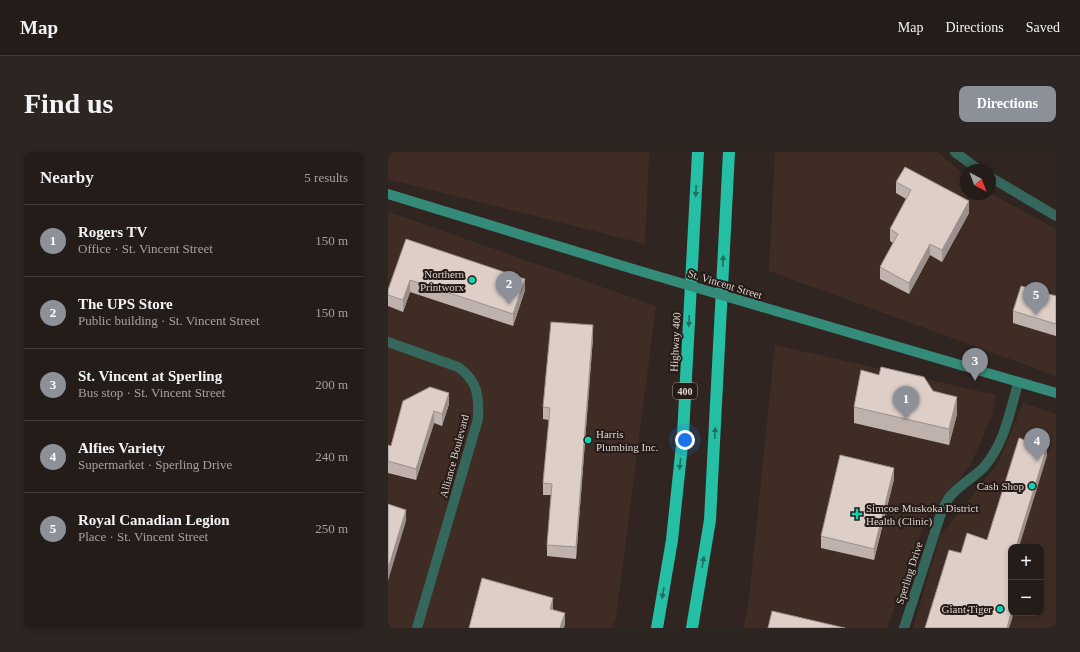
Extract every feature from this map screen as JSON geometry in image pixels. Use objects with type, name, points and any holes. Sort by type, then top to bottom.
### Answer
[{"type":"highway","name":"Highway 400","points":[[657,628],[672,540],[683,435],[698,152]]},
{"type":"highway","points":[[692,628],[710,520],[729,152]]},
{"type":"main road","name":"St. Vincent Street","points":[[388,194],[633,269],[1056,393]]},
{"type":"street","points":[[955,152],[971,164]]},
{"type":"street","points":[[996,181],[1056,216]]},
{"type":"street","name":"Alliance Boulevard","points":[[388,342],[458,367],[467,373],[474,382],[479,405],[478,418],[417,628]]},
{"type":"street","name":"Sperling Drive","points":[[904,628],[942,510],[948,499],[957,489],[983,468],[993,454],[1008,421],[1018,383]]},
{"type":"shaded area","points":[[388,152],[649,152],[645,244],[388,179]]},
{"type":"shaded area","points":[[775,152],[937,152],[960,171],[960,200],[996,200],[996,196],[1056,229],[1056,376],[769,271]]},
{"type":"shaded area","points":[[389,212],[656,306],[616,617],[612,628],[388,628]]},
{"type":"shaded area","points":[[775,345],[996,395],[992,416],[970,466],[927,516],[887,628],[743,628],[748,607]]},
{"type":"shaded area","points":[[1023,403],[1056,414],[1056,628],[913,628],[940,536],[998,463]]},
{"type":"building","points":[[905,167],[960,196],[960,200],[969,201],[942,250],[930,244],[909,283],[880,267],[898,234],[890,229],[911,190],[896,182]]},
{"type":"building","points":[[406,239],[525,279],[513,314],[410,280],[403,300],[388,295],[388,290]]},
{"type":"building","points":[[1021,286],[1056,296],[1056,324],[1013,311]]},
{"type":"building","points":[[551,322],[593,325],[576,547],[547,545],[552,484],[543,483],[550,408],[543,407]]},
{"type":"building","points":[[881,367],[924,377],[933,391],[957,397],[949,429],[854,407],[861,370],[879,375]]},
{"type":"building","points":[[430,387],[449,393],[442,414],[434,411],[416,469],[388,461],[388,445],[391,446],[403,401]]},
{"type":"building","points":[[1019,438],[1047,447],[1017,544],[1008,544],[1008,616],[1010,616],[1007,628],[925,628],[949,550],[961,553],[967,533],[987,540]]},
{"type":"building","name":"Simcoe Muskoka District Health (Clinic)","points":[[840,455],[894,468],[874,549],[821,536]]},
{"type":"building","points":[[388,504],[406,510],[388,569]]},
{"type":"building","points":[[482,578],[553,598],[550,609],[565,613],[560,628],[469,628]]},
{"type":"building","points":[[772,611],[845,628],[768,628]]},
{"type":"place","name":"Northern Printworx","points":[[472,280]]},
{"type":"place","name":"The UPS Store","points":[[509,304]]},
{"type":"place","name":"Royal Canadian Legion","points":[[1036,315]]},
{"type":"place","name":"St. Vincent at Sperling","points":[[975,381]]},
{"type":"place","name":"Rogers TV","points":[[906,419]]},
{"type":"place","name":"Harris Plumbing Inc.","points":[[588,440]]},
{"type":"place","name":"Alfies Variety","points":[[1037,461]]},
{"type":"place","name":"Cash Shop","points":[[1032,486]]},
{"type":"place","name":"Simcoe Muskoka District Health (Clinic)","points":[[857,514]]},
{"type":"place","name":"Giant Tiger","points":[[1000,609]]}]
